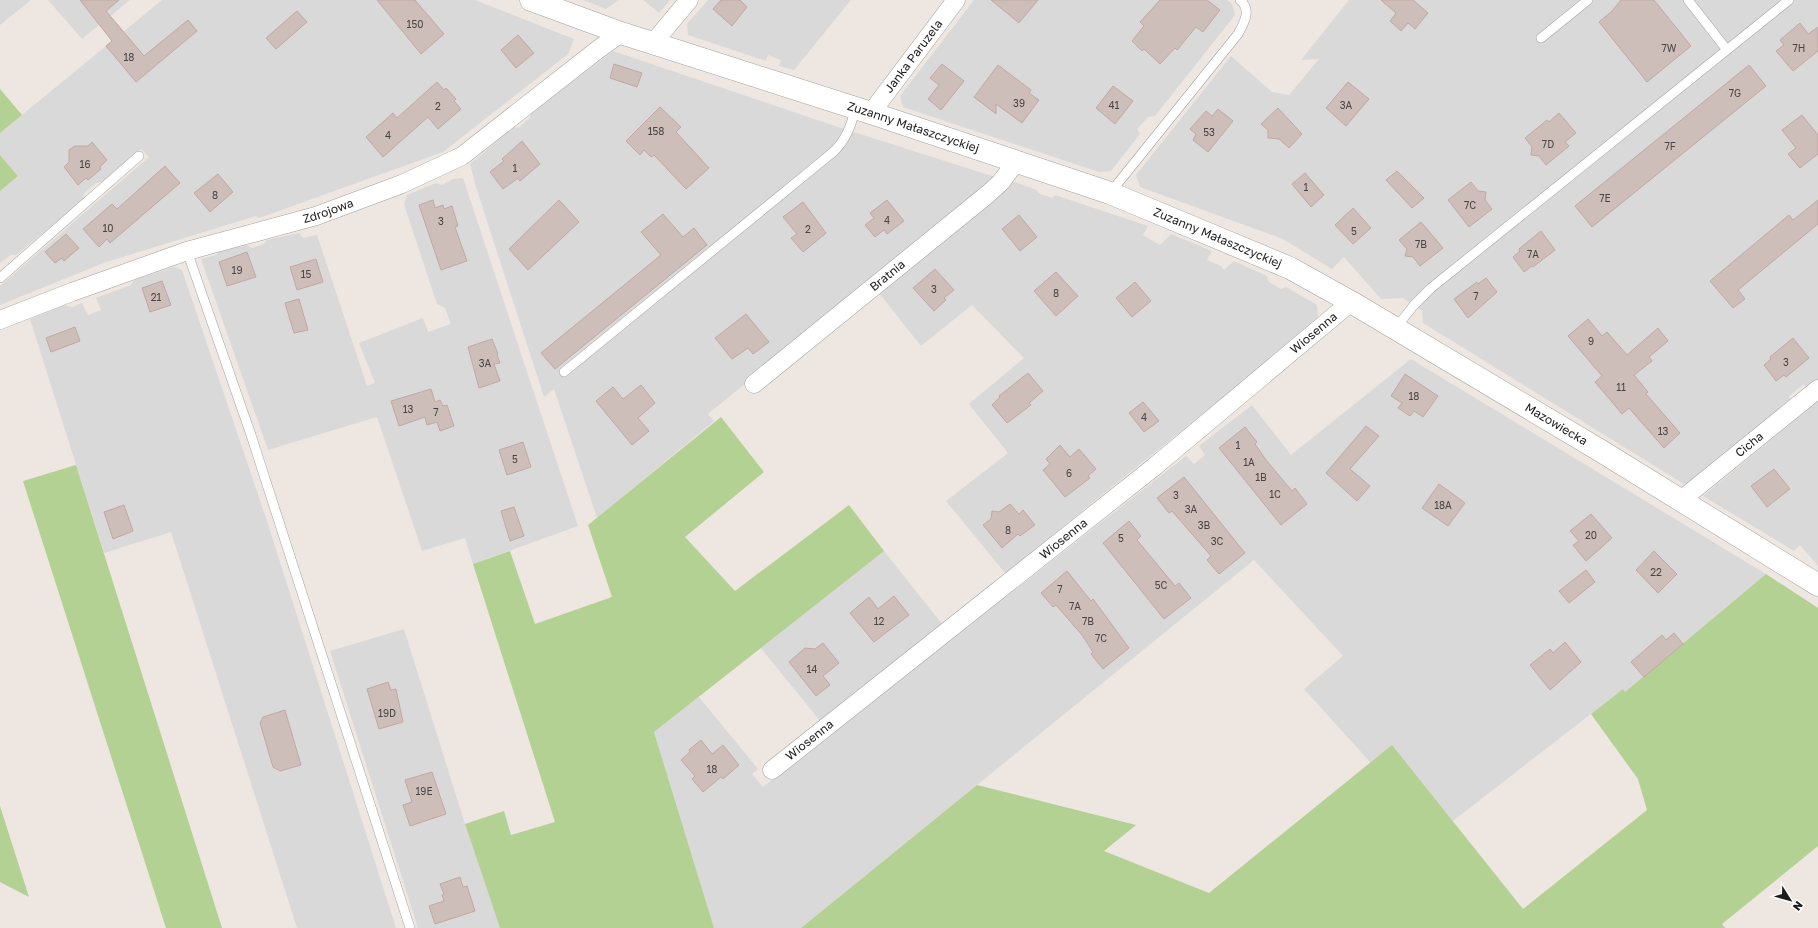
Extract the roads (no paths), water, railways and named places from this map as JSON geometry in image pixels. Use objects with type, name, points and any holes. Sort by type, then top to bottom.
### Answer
[{"type":"street","name":"Zuzanny Małaszczyckiej","points":[[531,0],[621,33],[864,110],[1110,193],[1290,268]]},
{"type":"street","points":[[653,43],[689,0]]},
{"type":"street","name":"Janka Paruzela","points":[[864,110],[956,0]]},
{"type":"street","name":"Zdrojowa","points":[[0,320],[72,292],[187,251],[316,216],[402,184],[462,156],[621,33]]},
{"type":"street","name":"Bratnia","points":[[754,384],[988,194],[1001,182],[1016,162]]},
{"type":"street","name":"Mazowiecka","points":[[1290,268],[1352,302],[1681,500],[1818,585]]},
{"type":"street","name":"Wiosenna","points":[[772,770],[1148,471],[1352,302]]},
{"type":"street","name":"Cicha","points":[[1681,500],[1818,389]]},
{"type":"lane","points":[[1110,193],[1238,34],[1244,24],[1247,10],[1240,0]]},
{"type":"lane","points":[[1541,38],[1588,0]]},
{"type":"lane","points":[[1688,0],[1727,50]]},
{"type":"lane","points":[[1395,328],[1414,305],[1431,288],[1789,0]]},
{"type":"lane","points":[[564,372],[832,153],[841,144],[849,130],[864,110]]},
{"type":"lane","points":[[0,278],[140,156]]},
{"type":"lane","points":[[187,251],[251,435],[410,928]]}]
